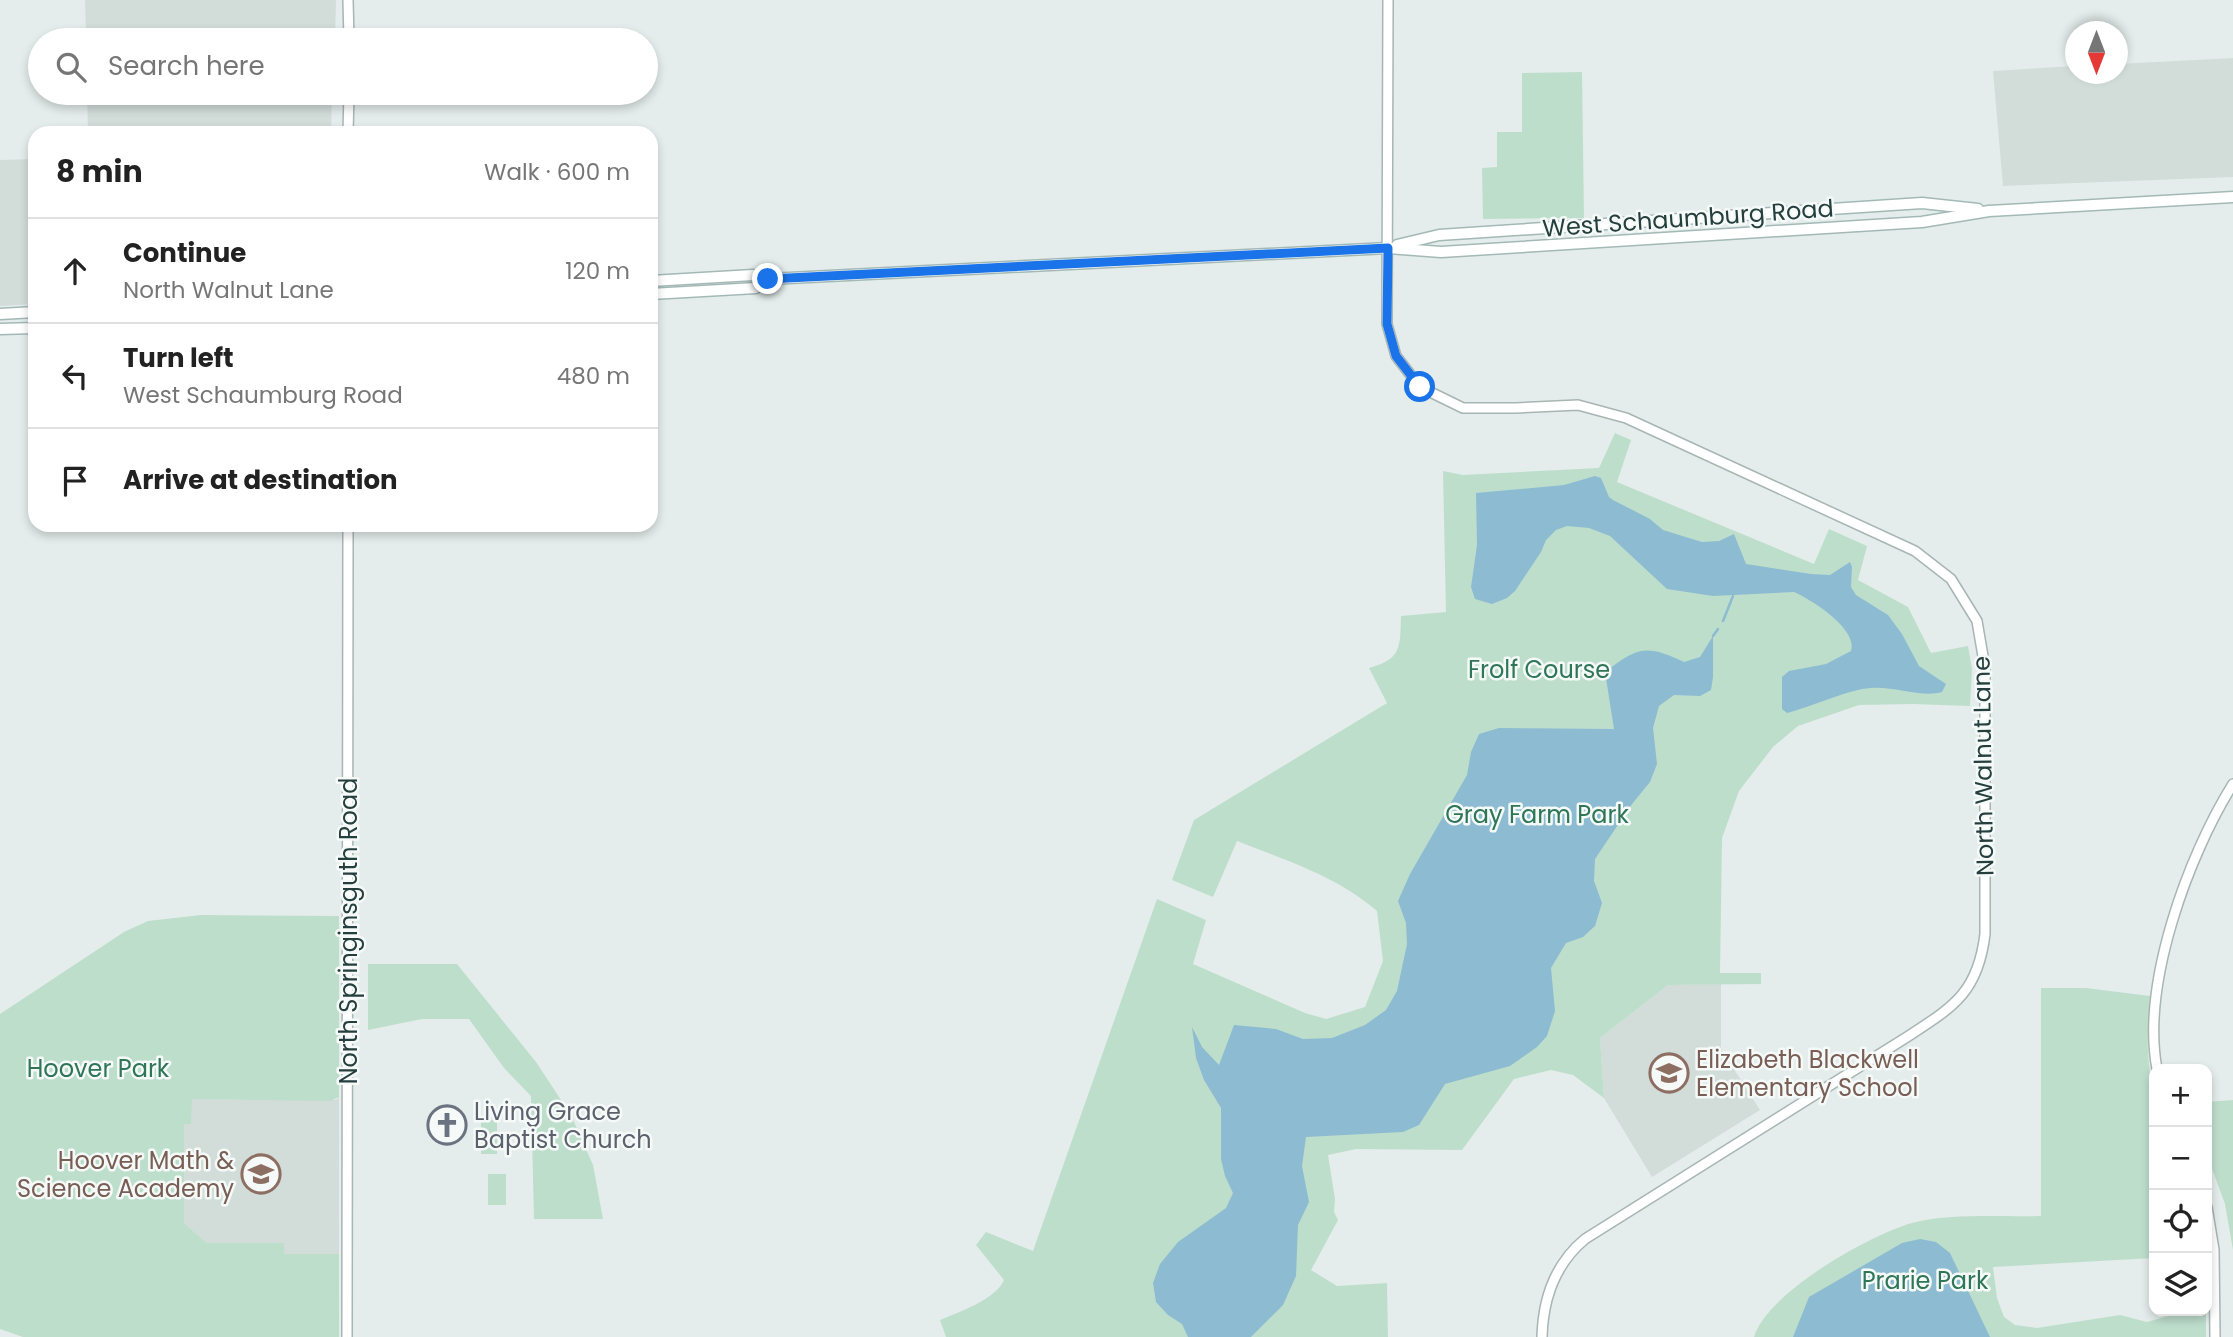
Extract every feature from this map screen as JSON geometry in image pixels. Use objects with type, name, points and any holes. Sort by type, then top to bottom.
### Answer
[{"type":"main road","name":"West Schaumburg Road","points":[[658,281],[754,275],[768,279],[1388,248],[1441,251],[1923,222],[1989,211],[2233,198]]},
{"type":"main road","name":"West Schaumburg Road","points":[[1388,248],[1439,235],[1922,203],[1989,211]]},
{"type":"main road","name":"West Schaumburg Road","points":[[658,294],[756,288],[768,279]]},
{"type":"main road","points":[[0,314],[28,312]]},
{"type":"main road","points":[[0,330],[28,328]]},
{"type":"street","points":[[348,0],[349,28]]},
{"type":"street","name":"North Walnut Lane","points":[[1388,0],[1387,324],[1396,356],[1420,387],[1462,408],[1578,405],[1626,418],[1915,551],[1951,579],[1977,621],[1985,668],[1985,934],[1978,965],[1961,997],[1952,1007],[1907,1037],[1585,1239],[1568,1256],[1551,1285],[1545,1305],[1542,1337]]},
{"type":"street","points":[[348,126],[349,105]]},
{"type":"street","name":"North Springinsguth Road","points":[[347,1337],[348,532]]},
{"type":"street","points":[[2157,1064],[2156,1013],[2166,945],[2189,876],[2208,831],[2233,784]]},
{"type":"street","points":[[2212,1238],[2215,1337]]},
{"type":"shaded area","points":[[85,0],[336,0],[335,28],[86,28]]},
{"type":"shaded area","points":[[2233,58],[2233,177],[2003,186],[1993,71],[2065,67],[2065,84],[2128,84],[2128,63]]},
{"type":"shaded area","points":[[87,105],[332,105],[331,126],[88,126]]},
{"type":"shaded area","points":[[28,159],[28,304],[0,306],[0,160]]},
{"type":"shaded area","name":"Elizabeth Blackwell Elementary School","points":[[1721,984],[1721,1049],[1760,1110],[1652,1177],[1604,1098],[1600,1038],[1668,985]]},
{"type":"shaded area","name":"Hoover Math & Science Academy","points":[[339,1097],[339,1254],[284,1254],[284,1243],[207,1243],[184,1223],[184,1124],[191,1124],[191,1099],[336,1100]]},
{"type":"green space","points":[[1582,72],[1584,218],[1483,219],[1482,168],[1497,167],[1497,132],[1522,132],[1522,73]]},
{"type":"green space","name":"Gray Farm Park","points":[[1615,433],[1631,440],[1617,482],[1814,564],[1829,529],[1867,546],[1858,580],[1908,607],[1931,653],[1968,646],[1972,669],[1970,706],[1859,705],[1798,726],[1773,747],[1739,791],[1722,838],[1720,973],[1761,973],[1761,984],[1668,985],[1600,1038],[1604,1098],[1573,1075],[1551,1070],[1514,1079],[1462,1150],[1356,1149],[1328,1155],[1335,1199],[1334,1212],[1338,1220],[1311,1270],[1337,1286],[1387,1283],[1388,1337],[946,1337],[940,1320],[993,1294],[1004,1280],[976,1245],[986,1232],[1033,1251],[1157,899],[1206,920],[1193,964],[1305,1013],[1326,1019],[1365,1007],[1383,961],[1377,911],[1328,878],[1237,841],[1213,897],[1172,880],[1194,820],[1387,703],[1369,668],[1388,660],[1397,650],[1401,616],[1446,612],[1443,471],[1463,475],[1599,468]]},
{"type":"green space","name":"Hoover Park","points":[[201,915],[339,916],[339,1097],[331,1101],[192,1099],[191,1124],[184,1124],[184,1223],[207,1243],[284,1243],[284,1254],[339,1254],[339,1337],[23,1337],[0,1329],[0,1014],[124,932],[148,921]]},
{"type":"green space","points":[[368,964],[457,964],[536,1062],[571,1115],[593,1165],[603,1219],[534,1219],[531,1096],[504,1068],[469,1019],[422,1019],[368,1030]]},
{"type":"green space","name":"Prarie Park","points":[[2041,988],[2086,988],[2150,996],[2149,1258],[1993,1267],[1997,1298],[2004,1317],[2015,1325],[2037,1328],[2120,1315],[2147,1322],[2168,1316],[2206,1316],[2206,1337],[1754,1337],[1763,1320],[1778,1302],[1798,1285],[1847,1253],[1893,1230],[1912,1223],[1942,1218],[2041,1216]]},
{"type":"green space","points":[[2233,1100],[2233,1250],[2225,1204],[2212,1169],[2212,1102]]},
{"type":"green space","points":[[481,1119],[497,1120],[497,1154],[481,1154]]},
{"type":"green space","points":[[488,1174],[506,1174],[506,1205],[488,1205]]},
{"type":"water","points":[[1595,476],[1601,478],[1609,497],[1650,519],[1663,530],[1702,542],[1719,541],[1734,534],[1746,564],[1830,575],[1850,562],[1851,587],[1856,595],[1888,615],[1919,666],[1946,684],[1942,692],[1926,694],[1880,688],[1862,689],[1787,713],[1782,709],[1782,677],[1789,671],[1826,664],[1851,651],[1848,634],[1832,616],[1794,592],[1713,596],[1667,589],[1610,536],[1589,528],[1567,526],[1556,530],[1546,540],[1515,591],[1507,598],[1492,604],[1475,599],[1471,587],[1477,545],[1476,493],[1564,485]]},
{"type":"water","points":[[1713,636],[1711,690],[1700,696],[1674,695],[1659,706],[1653,728],[1657,764],[1650,782],[1595,859],[1594,881],[1602,903],[1595,926],[1583,937],[1566,943],[1551,968],[1555,1011],[1547,1036],[1537,1047],[1510,1066],[1445,1084],[1419,1125],[1403,1132],[1306,1137],[1302,1166],[1309,1202],[1298,1225],[1296,1276],[1283,1305],[1251,1337],[1188,1337],[1182,1324],[1168,1315],[1156,1302],[1153,1283],[1160,1264],[1178,1242],[1226,1208],[1233,1193],[1221,1159],[1221,1108],[1204,1080],[1196,1058],[1192,1027],[1202,1047],[1219,1065],[1234,1025],[1276,1029],[1303,1039],[1332,1038],[1365,1025],[1386,1010],[1397,991],[1407,944],[1406,923],[1398,901],[1410,874],[1467,775],[1471,752],[1479,734],[1499,728],[1614,729],[1605,672],[1626,657],[1643,651],[1660,652],[1684,662],[1700,657]]},
{"type":"water","points":[[1920,1239],[1936,1242],[1950,1253],[1990,1337],[1793,1337],[1809,1297],[1902,1243]]},
{"type":"waterway","points":[[1723,621],[1733,596]]},
{"type":"waterway","points":[[1713,636],[1718,629]]},
{"type":"place","name":"Elizabeth Blackwell Elementary School","points":[[1669,1073]]},
{"type":"place","name":"Living Grace Baptist Church","points":[[447,1125]]},
{"type":"place","name":"Hoover Math & Science Academy","points":[[261,1174]]},
{"type":"route","points":[[768,279],[1388,248],[1387,324],[1396,356],[1420,387]]},
{"type":"park label","name":"Frolf Course","points":[[1539,669]]}]
